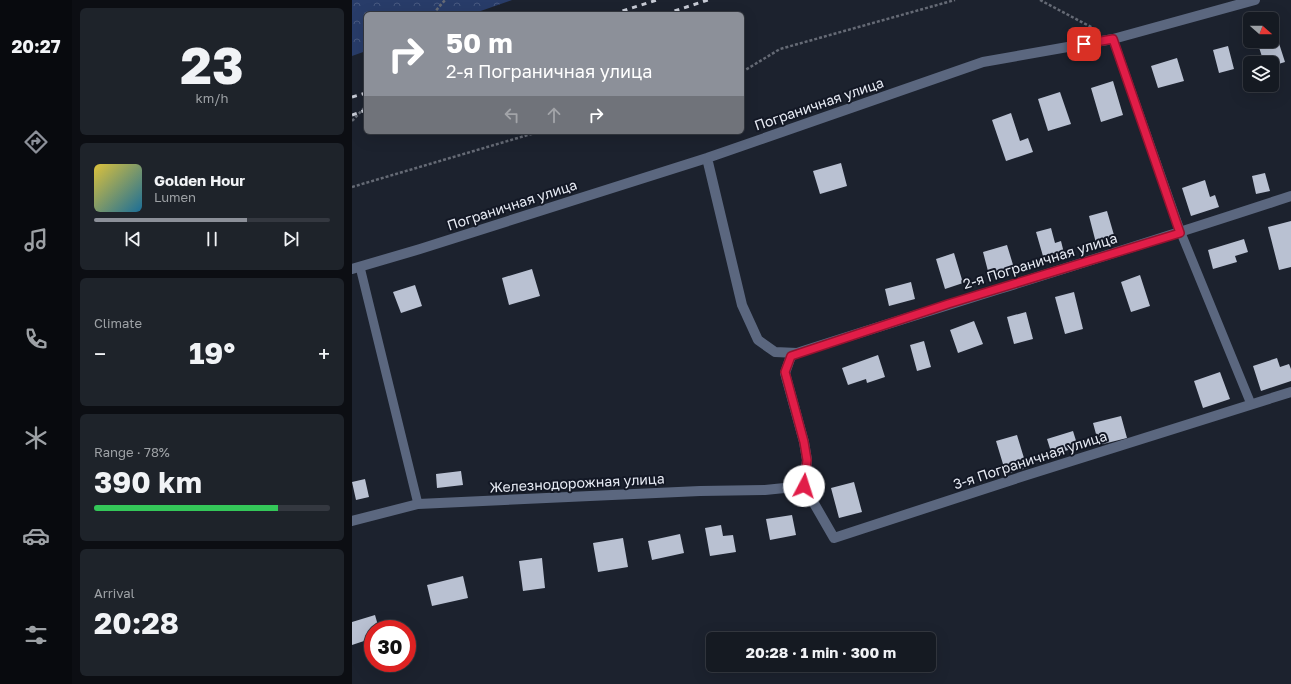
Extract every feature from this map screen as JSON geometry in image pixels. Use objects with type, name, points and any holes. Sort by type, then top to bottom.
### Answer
[{"type":"street","name":"Пограничная улица","points":[[356,268],[707,158],[983,62],[1113,39],[1255,0]]},
{"type":"street","name":"2-я Пограничная улица","points":[[707,158],[742,305],[758,340],[775,352],[797,353],[955,302],[1180,233],[1291,196]]},
{"type":"street","points":[[797,353],[791,356],[785,372],[804,442],[807,460],[804,486]]},
{"type":"street","name":"3-я Пограничная улица","points":[[804,486],[834,538],[1027,475],[1291,392]]},
{"type":"street","name":"Железнодорожная улица","points":[[352,521],[418,504],[765,490],[804,486]]},
{"type":"lane","points":[[1113,39],[1180,233],[1251,404]]},
{"type":"lane","points":[[356,268],[418,504]]},
{"type":"path","points":[[435,12],[445,0]]},
{"type":"path","points":[[744,71],[780,49],[955,0]]},
{"type":"path","points":[[1040,0],[1113,39]]},
{"type":"path","points":[[352,121],[364,108]]},
{"type":"path","points":[[352,187],[531,134]]},
{"type":"green space","points":[[352,0],[512,0],[478,12],[364,12],[364,52],[352,56]]},
{"type":"building","points":[[1279,43],[1285,62],[1279,64],[1279,56],[1262,56],[1259,48],[1279,48]]},
{"type":"building","points":[[1228,46],[1234,69],[1219,73],[1213,50]]},
{"type":"building","points":[[1177,58],[1184,81],[1158,88],[1151,66]]},
{"type":"building","points":[[1113,81],[1123,115],[1101,122],[1091,88]]},
{"type":"building","points":[[1060,92],[1071,124],[1048,131],[1038,99]]},
{"type":"building","points":[[1011,113],[1020,141],[1028,138],[1033,152],[1006,161],[992,120]]},
{"type":"building","points":[[841,163],[847,186],[820,194],[813,171]]},
{"type":"building","points":[[1265,173],[1270,191],[1256,194],[1252,176]]},
{"type":"building","points":[[1205,180],[1210,197],[1215,195],[1219,207],[1191,216],[1182,188]]},
{"type":"building","points":[[1107,211],[1116,242],[1097,247],[1089,216]]},
{"type":"building","points":[[1291,221],[1291,267],[1279,270],[1268,227]]},
{"type":"building","points":[[1051,228],[1055,243],[1061,241],[1065,257],[1045,263],[1036,232]]},
{"type":"building","points":[[1244,239],[1248,252],[1235,256],[1237,262],[1213,269],[1208,250]]},
{"type":"building","points":[[1007,245],[1014,268],[989,275],[983,252]]},
{"type":"building","points":[[954,253],[963,283],[945,289],[936,259]]},
{"type":"building","points":[[532,269],[540,296],[509,305],[502,278]]},
{"type":"building","points":[[1140,275],[1150,306],[1131,312],[1121,282]]},
{"type":"building","points":[[911,282],[915,299],[889,306],[885,289]]},
{"type":"building","points":[[415,285],[422,306],[401,313],[393,292]]},
{"type":"building","points":[[1074,292],[1083,329],[1065,334],[1055,297]]},
{"type":"building","points":[[1026,312],[1033,339],[1014,344],[1007,317]]},
{"type":"building","points":[[974,321],[983,344],[958,353],[950,330]]},
{"type":"building","points":[[924,341],[931,367],[917,371],[910,345]]},
{"type":"building","points":[[878,355],[885,377],[867,383],[866,379],[848,385],[842,368]]},
{"type":"building","points":[[1277,358],[1280,367],[1289,364],[1291,369],[1291,381],[1261,391],[1253,366]]},
{"type":"building","points":[[1220,372],[1230,399],[1203,408],[1194,381]]},
{"type":"building","points":[[1121,416],[1127,438],[1099,445],[1093,423]]},
{"type":"building","points":[[1073,431],[1078,447],[1052,455],[1047,439]]},
{"type":"building","points":[[1017,435],[1027,468],[1006,474],[996,441]]},
{"type":"building","points":[[461,471],[463,485],[437,488],[436,474]]},
{"type":"building","points":[[365,479],[369,497],[356,500],[352,482]]},
{"type":"building","points":[[854,482],[862,512],[839,518],[831,488]]},
{"type":"building","points":[[792,515],[796,535],[770,540],[766,519]]},
{"type":"building","points":[[721,525],[723,536],[733,535],[736,552],[710,556],[705,528]]},
{"type":"building","points":[[680,534],[684,553],[652,560],[648,541]]},
{"type":"building","points":[[623,538],[628,567],[598,572],[593,543]]},
{"type":"building","points":[[542,558],[545,588],[523,591],[519,561]]},
{"type":"building","points":[[463,576],[468,598],[432,606],[427,585]]},
{"type":"building","points":[[375,615],[376,620],[364,620],[364,641],[352,645],[352,622]]},
{"type":"railway","points":[[619,12],[657,0]]},
{"type":"railway","points":[[671,12],[708,0]]},
{"type":"railway","points":[[352,97],[364,94]]},
{"type":"railway","points":[[352,115],[364,111]]},
{"type":"route","points":[[804,486],[807,460],[804,442],[785,372],[791,356],[948,304],[1180,233],[1113,39],[1084,44]]}]
